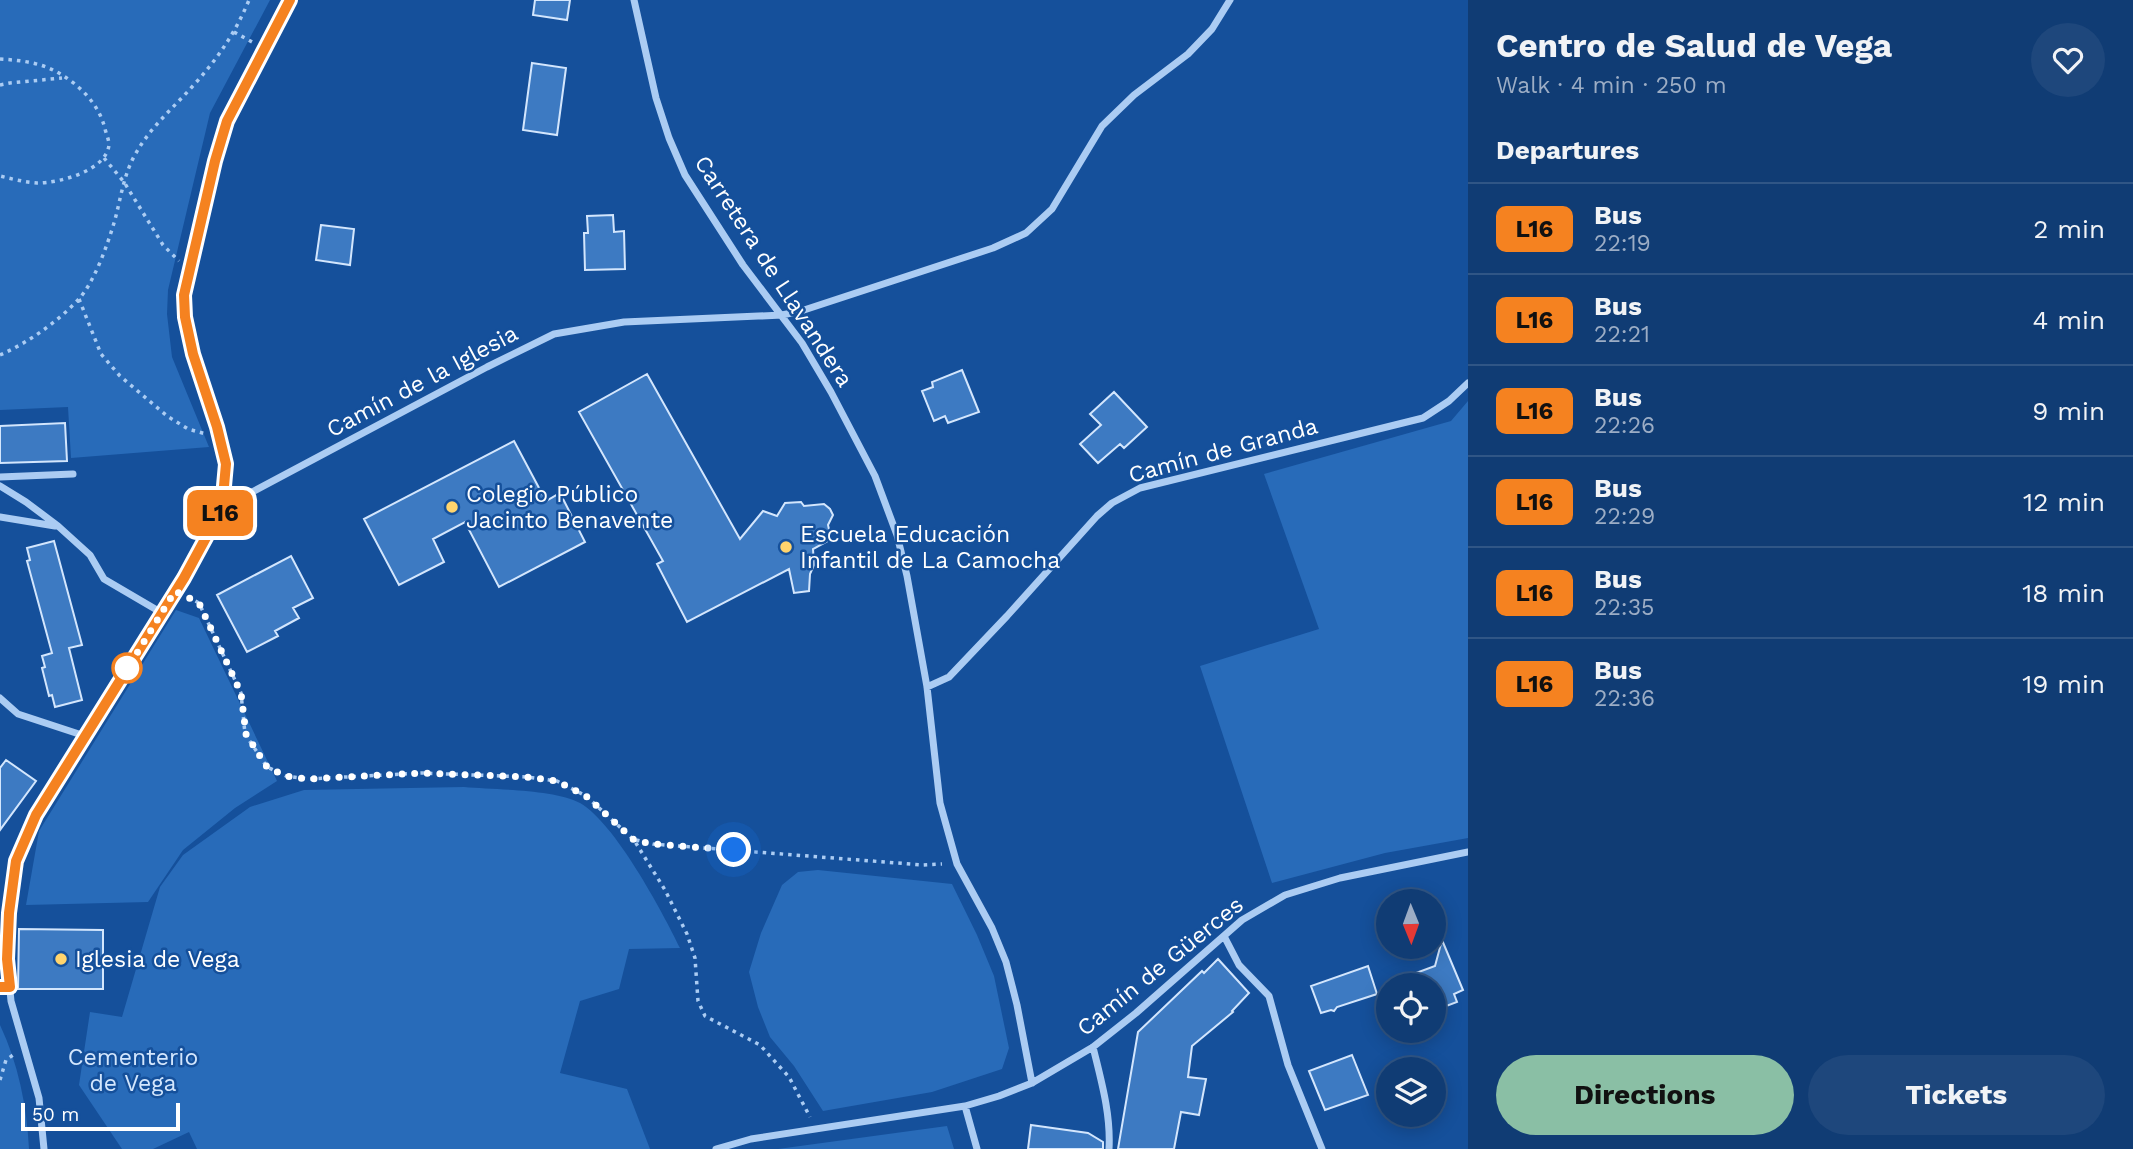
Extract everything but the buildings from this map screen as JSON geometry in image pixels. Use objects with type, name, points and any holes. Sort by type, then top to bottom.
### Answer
[{"type":"street","points":[[44,1149],[39,1098],[11,1001],[7,959],[9,913],[16,861],[36,815],[202,547],[222,508],[226,464],[193,354],[185,317],[184,295],[227,121],[290,0]]},
{"type":"street","name":"Carretera de Llavandera","points":[[634,0],[656,98],[685,175],[743,265],[802,343],[831,392],[875,476],[897,535],[927,687],[940,803],[957,864],[987,918],[1006,962],[1032,1083]]},
{"type":"street","name":"Camín de la Iglesia","points":[[222,508],[554,334],[624,322],[782,315],[801,311],[993,248],[1026,233],[1052,209],[1102,125],[1133,95],[1188,54],[1212,29],[1230,0]]},
{"type":"street","name":"Camín de Granda","points":[[927,687],[949,677],[1112,503],[1140,488],[1423,418],[1449,401],[1468,383]]},
{"type":"street","points":[[0,477],[73,474]]},
{"type":"street","points":[[0,486],[58,526],[90,555],[104,579],[162,612]]},
{"type":"street","points":[[0,517],[58,526]]},
{"type":"street","points":[[0,698],[18,714],[85,736]]},
{"type":"street","name":"Camín de Güerces","points":[[716,1149],[751,1139],[965,1105],[1032,1083],[1093,1047],[1242,920],[1285,895],[1340,878],[1468,852]]},
{"type":"street","points":[[1224,936],[1239,965],[1269,996],[1289,1065],[1322,1149]]},
{"type":"street","points":[[0,987],[10,987]]},
{"type":"street","points":[[1093,1047],[1108,1116],[1109,1149]]},
{"type":"street","points":[[965,1105],[977,1149]]},
{"type":"path","points":[[0,355],[38,334],[79,299],[103,253],[113,227],[124,182],[137,152],[220,54],[249,0]]},
{"type":"path","points":[[234,32],[264,49]]},
{"type":"path","points":[[0,59],[21,61],[52,70],[64,78],[93,101],[103,118],[109,144],[104,158],[88,170],[67,179],[40,183],[0,176]]},
{"type":"path","points":[[0,85],[64,78]]},
{"type":"path","points":[[104,158],[124,182],[163,245],[180,261],[191,264]]},
{"type":"path","points":[[79,299],[101,354],[120,376],[167,416],[188,429],[220,438]]},
{"type":"path","points":[[175,591],[199,603],[241,693],[246,734],[267,767],[286,776],[307,779],[422,773],[527,777],[557,781],[586,796],[634,840],[665,890],[687,933],[695,958],[698,1001],[705,1016],[760,1045],[789,1077],[816,1128]]},
{"type":"path","points":[[634,840],[653,844],[923,864],[957,864]]},
{"type":"path","points":[[0,1080],[6,1060],[17,1052]]},
{"type":"green space","points":[[0,0],[270,0],[210,113],[168,290],[167,314],[172,357],[209,447],[71,458],[68,407],[0,410]]},
{"type":"green space","points":[[1468,401],[1468,838],[1385,853],[1272,883],[1200,666],[1319,629],[1264,474],[1451,421]]},
{"type":"green space","points":[[176,610],[199,618],[277,781],[235,808],[183,850],[148,902],[26,905],[39,831]]},
{"type":"green space","name":"Cementerio de Vega","points":[[464,787],[555,795],[580,803],[594,813],[622,848],[672,932],[680,948],[629,949],[619,989],[580,1001],[560,1073],[627,1089],[650,1149],[197,1149],[189,1132],[153,1149],[122,1149],[79,1085],[90,1012],[122,1017],[160,887],[183,855],[250,807],[304,790]]},
{"type":"green space","points":[[818,870],[952,884],[994,976],[1009,1048],[1002,1069],[932,1092],[823,1111],[794,1066],[770,1037],[758,1007],[749,972],[761,933],[782,885],[798,872]]},
{"type":"green space","points":[[0,1025],[12,1054],[20,1085],[29,1149],[0,1149]]},
{"type":"green space","points":[[947,1126],[954,1149],[778,1149]]},
{"type":"bus line","name":"L16","points":[[0,987],[10,987],[7,959],[9,913],[16,861],[36,815],[184,578],[222,508],[226,464],[193,354],[185,317],[184,295],[227,121],[290,0]]},
{"type":"place","name":"Colegio Público Jacinto Benavente","points":[[452,507]]},
{"type":"place","name":"Escuela Educación Infantil de La Camocha","points":[[786,547]]},
{"type":"place","name":"Iglesia de Vega","points":[[61,959]]},
{"type":"route","points":[[127,668],[126,671],[175,591],[199,603],[241,693],[246,734],[267,767],[286,776],[307,779],[422,773],[527,777],[557,781],[586,796],[634,840],[734,850]]}]
